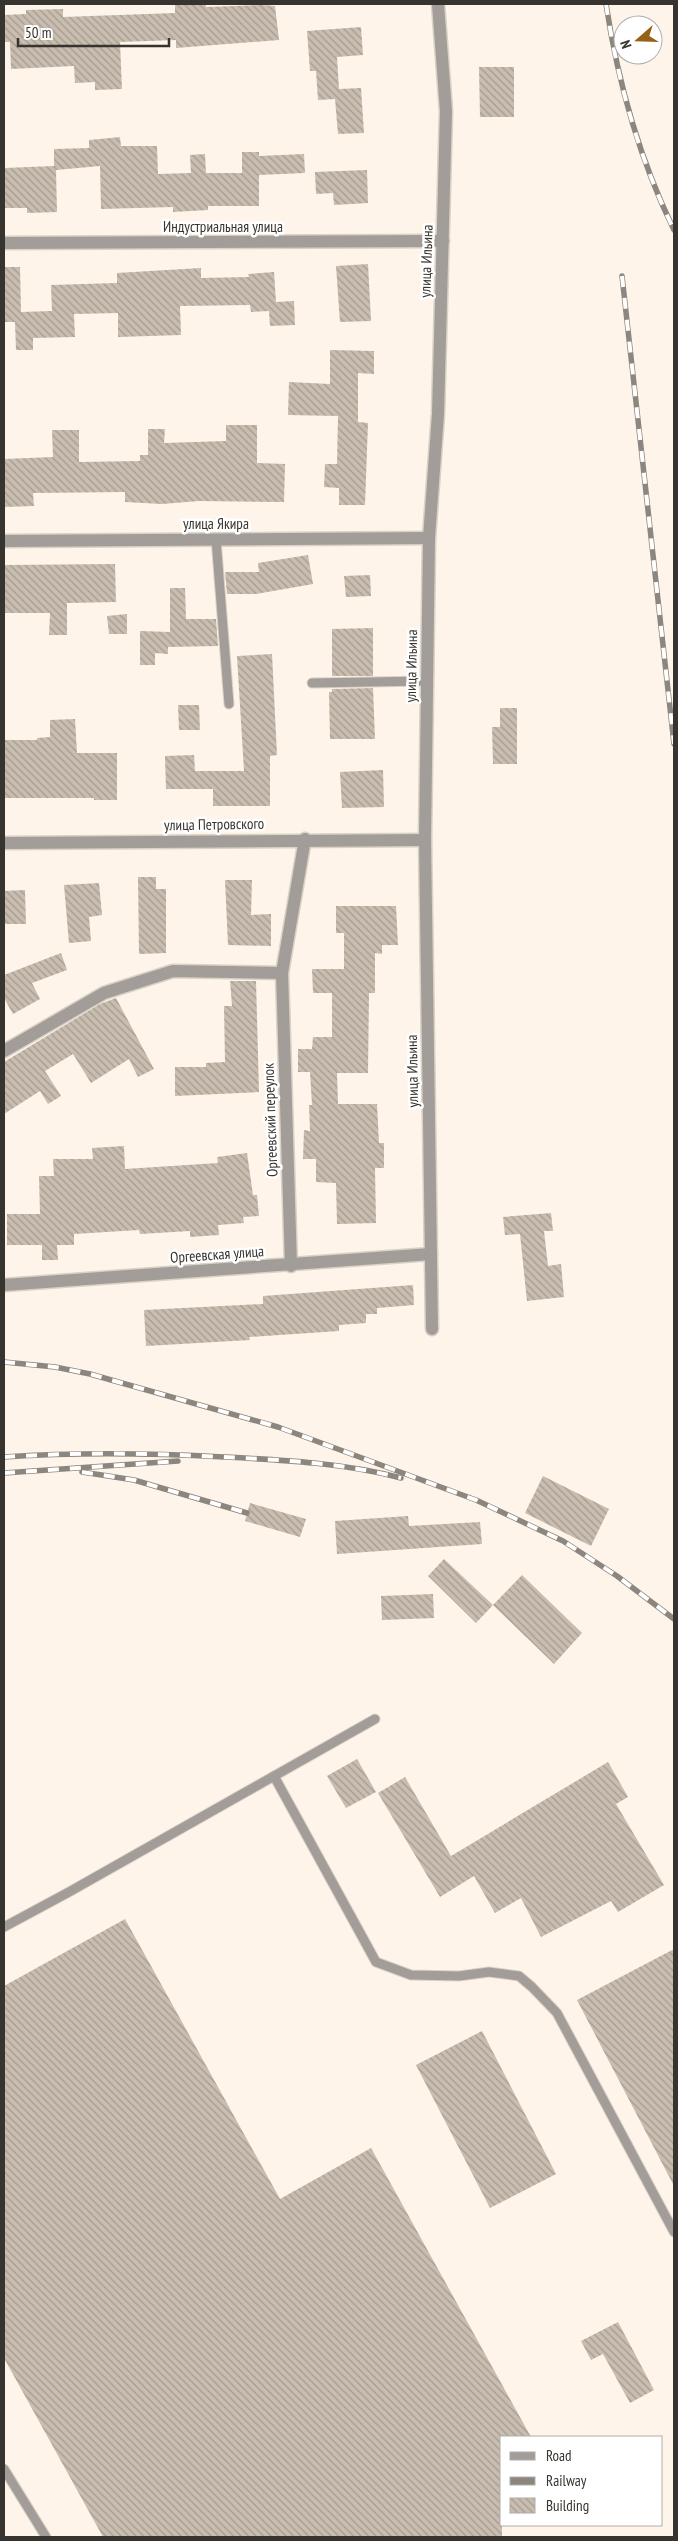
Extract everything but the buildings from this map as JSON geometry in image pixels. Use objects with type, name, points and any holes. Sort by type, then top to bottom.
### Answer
[{"type":"street","name":"улица Ильина","points":[[432,1329],[425,840],[429,538],[438,414],[446,111],[438,4]]},
{"type":"street","name":"Индустриальная улица","points":[[4,243],[443,241]]},
{"type":"street","name":"улица Якира","points":[[4,541],[429,538]]},
{"type":"street","name":"улица Петровского","points":[[4,843],[305,839],[425,840]]},
{"type":"street","name":"Оргеевский переулок","points":[[291,1266],[282,974],[305,839]]},
{"type":"street","points":[[4,1051],[104,993],[173,971],[282,974]]},
{"type":"street","name":"Оргеевская улица","points":[[4,1285],[291,1266],[431,1254]]},
{"type":"lane","points":[[216,539],[229,704]]},
{"type":"lane","points":[[312,683],[427,681]]},
{"type":"lane","points":[[4,1927],[375,1719]]},
{"type":"lane","points":[[274,1776],[376,1962],[411,1975],[459,1976],[505,1972],[518,1976],[549,2002],[557,2013],[674,2232]]},
{"type":"lane","points":[[4,2469],[46,2537]]},
{"type":"railway","points":[[606,4],[617,63],[631,120],[650,175],[674,230]]},
{"type":"railway","points":[[622,276],[674,744]]},
{"type":"railway","points":[[4,1362],[55,1367],[90,1374],[278,1427],[476,1500],[563,1541],[617,1576],[674,1619]]},
{"type":"railway","points":[[4,1457],[114,1454],[246,1458],[336,1466],[401,1478]]},
{"type":"railway","points":[[4,1473],[178,1461]]},
{"type":"railway","points":[[82,1472],[134,1480],[247,1513]]}]
